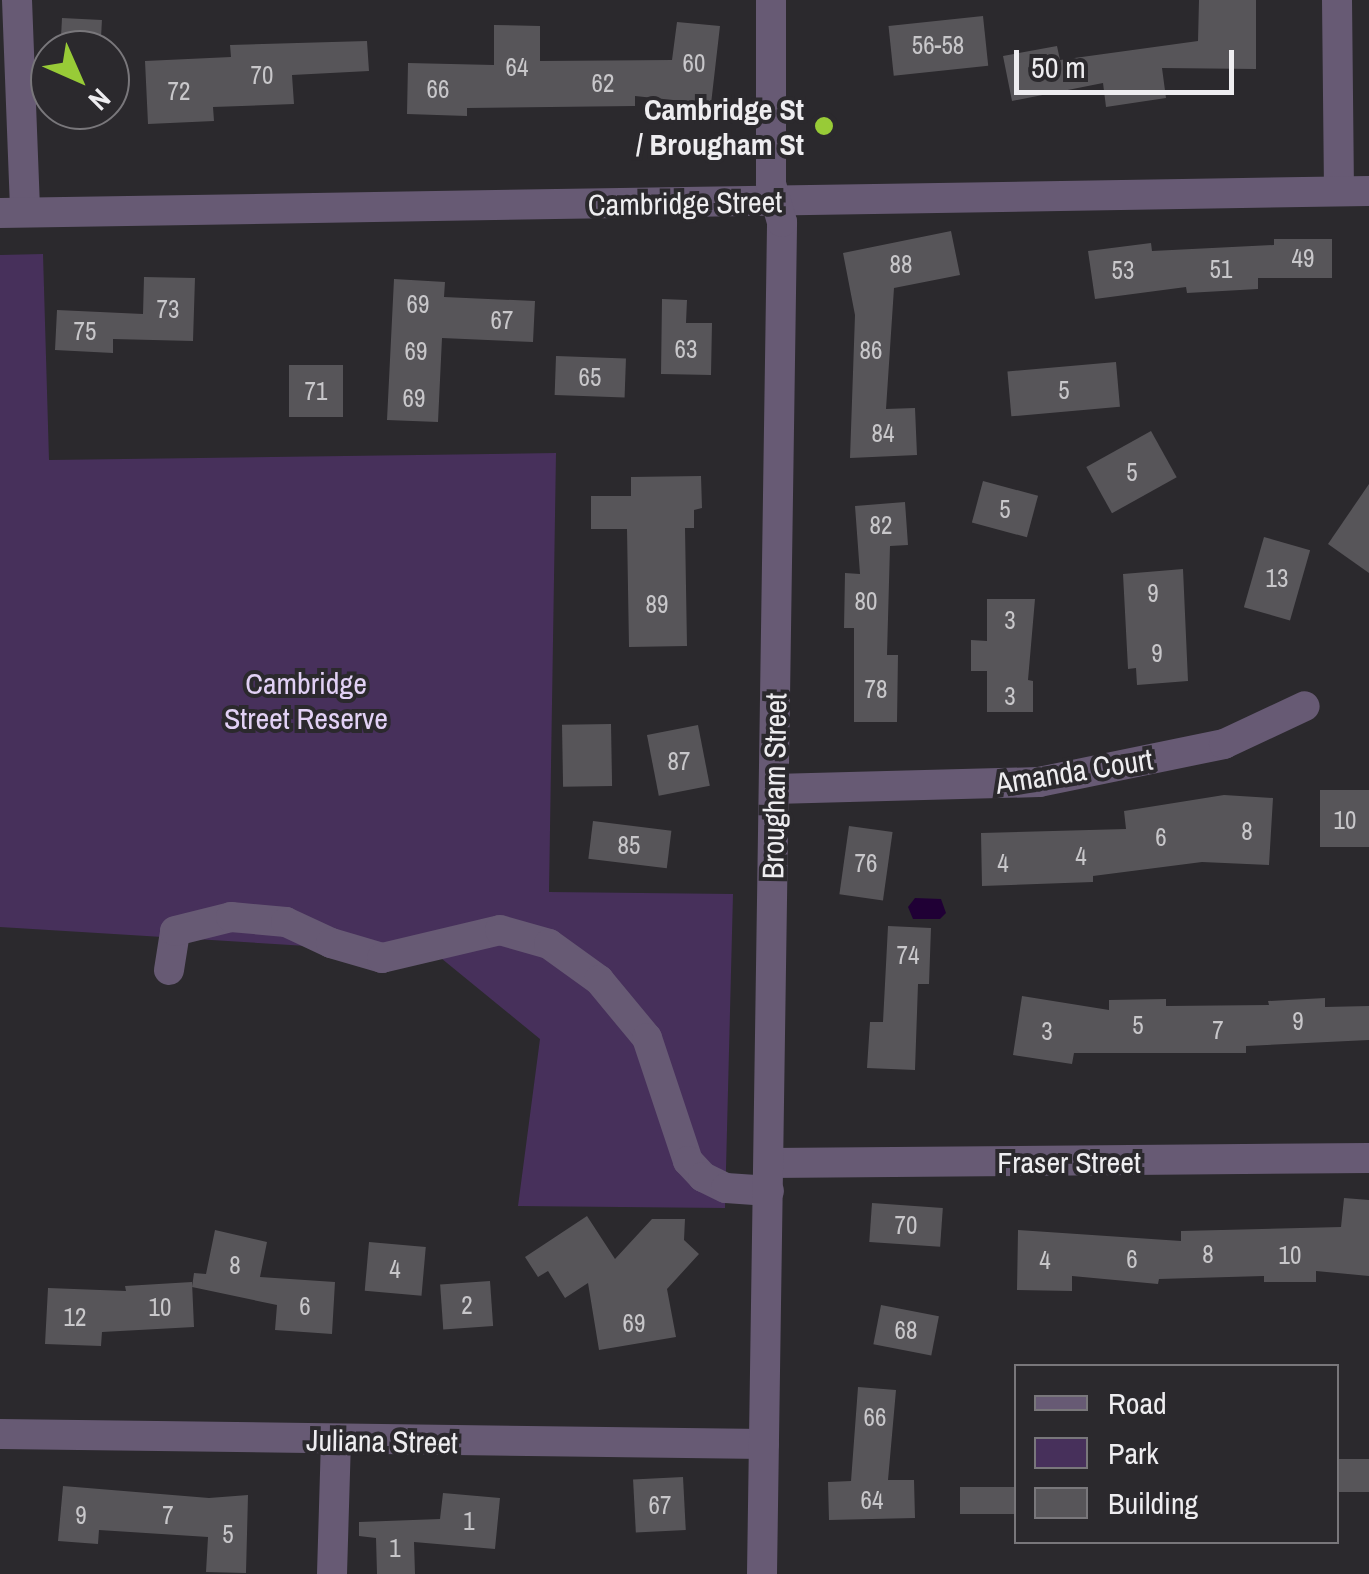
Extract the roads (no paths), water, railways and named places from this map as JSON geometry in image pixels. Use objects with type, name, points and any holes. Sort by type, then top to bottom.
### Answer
[{"type":"street","points":[[13,213],[17,0]]},
{"type":"street","name":"Brougham Street","points":[[762,1574],[782,232],[771,184],[770,0]]},
{"type":"street","points":[[1337,0],[1354,191]]},
{"type":"street","name":"Cambridge Street","points":[[13,213],[1354,191]]},
{"type":"street","name":"Amanda Court","points":[[774,789],[1038,782],[1224,744],[1304,706]]},
{"type":"street","name":"Fraser Street","points":[[170,970],[174,931],[232,918],[286,922],[332,943],[382,958],[500,930],[549,944],[600,980],[647,1038],[688,1160],[704,1177],[726,1188],[769,1177],[1369,1158]]},
{"type":"street","name":"Juliana Street","points":[[0,1434],[764,1444]]},
{"type":"street","points":[[332,1574],[336,1440]]},
{"type":"place","name":"Cambridge St / Brougham St","points":[[824,126]]},
{"type":"park label","name":"Cambridge Street Reserve","points":[[306,700]]}]
